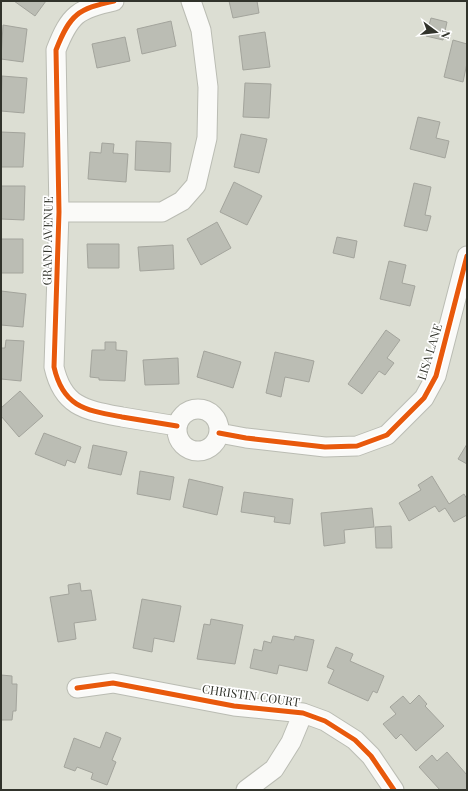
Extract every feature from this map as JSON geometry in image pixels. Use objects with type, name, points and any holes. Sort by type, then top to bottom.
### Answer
[{"type":"street","name":"GRAND AVENUE","points":[[114,1],[88,7],[73,18],[64,31],[56,50],[59,212],[54,367],[57,383],[68,397],[78,405],[94,412],[177,426]]},
{"type":"street","points":[[59,212],[162,212],[182,201],[196,185],[207,138],[208,87],[201,30],[191,1]]},
{"type":"street","name":"LISA LANE","points":[[219,433],[246,438],[325,447],[358,446],[387,435],[424,398],[436,376],[467,256]]},
{"type":"street","points":[[200,408],[208,410],[214,415],[218,422],[219,433],[214,443],[208,448],[202,451],[194,450],[182,443],[177,434],[177,426],[184,413],[200,408]]},
{"type":"street","name":"CHRISTIN COURT","points":[[77,688],[113,683],[234,706],[303,714],[325,721],[355,740],[371,756],[394,790]]},
{"type":"street","points":[[246,790],[274,769],[291,742],[303,714]]},
{"type":"building","points":[[14,1],[46,1],[35,16]]},
{"type":"building","points":[[229,1],[257,1],[259,13],[233,18]]},
{"type":"building","points":[[431,18],[447,22],[443,40],[426,36]]},
{"type":"building","points":[[171,21],[176,46],[142,54],[137,29]]},
{"type":"building","points":[[3,25],[27,29],[23,62],[1,59]]},
{"type":"building","points":[[265,32],[270,67],[243,70],[239,36]]},
{"type":"building","points":[[125,37],[130,61],[97,68],[92,44]]},
{"type":"building","points":[[453,40],[467,44],[467,63],[463,82],[444,77]]},
{"type":"building","points":[[2,76],[27,78],[24,113],[1,111]]},
{"type":"building","points":[[245,83],[271,84],[269,118],[243,117]]},
{"type":"building","points":[[418,117],[440,122],[436,138],[449,141],[445,158],[410,149]]},
{"type":"building","points":[[1,132],[25,133],[23,167],[1,167]]},
{"type":"building","points":[[241,134],[267,139],[259,173],[234,167]]},
{"type":"building","points":[[136,141],[171,143],[170,172],[135,170]]},
{"type":"building","points":[[102,143],[114,144],[113,153],[128,154],[126,182],[88,179],[90,152],[101,153]]},
{"type":"building","points":[[234,182],[262,196],[247,225],[220,212]]},
{"type":"building","points":[[414,183],[431,187],[425,215],[431,216],[427,231],[404,226]]},
{"type":"building","points":[[1,186],[25,186],[24,220],[1,219]]},
{"type":"building","points":[[217,222],[231,248],[201,265],[187,239]]},
{"type":"building","points":[[337,237],[357,241],[354,258],[333,253]]},
{"type":"building","points":[[1,239],[23,239],[23,273],[1,273]]},
{"type":"building","points":[[87,244],[119,244],[119,268],[88,268]]},
{"type":"building","points":[[173,245],[174,269],[140,271],[138,247]]},
{"type":"building","points":[[389,261],[406,265],[402,283],[415,286],[410,306],[380,299]]},
{"type":"building","points":[[1,291],[26,294],[23,327],[1,325]]},
{"type":"building","points":[[386,330],[400,340],[387,358],[394,363],[385,375],[379,371],[362,394],[348,384]]},
{"type":"building","points":[[6,340],[24,341],[21,381],[1,379],[1,348],[5,348]]},
{"type":"building","points":[[105,342],[116,342],[116,350],[127,351],[125,381],[99,380],[99,378],[90,377],[92,350],[105,350]]},
{"type":"building","points":[[204,351],[241,362],[233,388],[197,377]]},
{"type":"building","points":[[275,352],[314,361],[309,382],[285,377],[281,397],[266,393]]},
{"type":"building","points":[[178,358],[179,384],[145,385],[143,360]]},
{"type":"building","points":[[20,391],[43,416],[19,437],[1,416],[1,408]]},
{"type":"building","points":[[44,433],[81,447],[75,463],[67,460],[65,466],[35,454]]},
{"type":"building","points":[[467,444],[467,464],[458,459]]},
{"type":"building","points":[[93,445],[127,452],[121,475],[88,468]]},
{"type":"building","points":[[140,471],[174,477],[170,500],[137,494]]},
{"type":"building","points":[[432,476],[449,504],[464,494],[467,499],[467,515],[454,522],[445,508],[439,512],[435,506],[409,521],[399,503],[421,490],[418,485]]},
{"type":"building","points":[[189,479],[223,487],[217,515],[183,507]]},
{"type":"building","points":[[244,492],[293,499],[290,524],[274,522],[275,517],[241,512]]},
{"type":"building","points":[[372,508],[374,527],[344,530],[345,543],[324,546],[321,513]]},
{"type":"building","points":[[391,526],[392,548],[376,548],[375,527]]},
{"type":"building","points":[[80,583],[81,591],[91,590],[96,620],[74,623],[76,639],[58,642],[50,597],[69,594],[68,585]]},
{"type":"building","points":[[142,599],[181,606],[174,642],[154,638],[152,652],[133,648]]},
{"type":"building","points":[[211,619],[243,625],[235,664],[197,659],[204,624],[210,625]]},
{"type":"building","points":[[273,636],[294,640],[295,636],[314,640],[307,671],[279,665],[277,674],[250,668],[254,649],[262,651],[264,641],[271,643]]},
{"type":"building","points":[[336,647],[353,654],[350,661],[384,676],[377,693],[373,691],[368,701],[328,683],[334,670],[327,667]]},
{"type":"building","points":[[1,675],[12,676],[12,684],[17,684],[16,711],[13,711],[12,720],[1,720]]},
{"type":"building","points":[[419,695],[427,704],[425,706],[444,726],[416,751],[401,734],[396,739],[383,724],[396,714],[390,707],[403,696],[410,704]]},
{"type":"building","points":[[106,732],[121,738],[112,760],[116,762],[107,785],[91,779],[93,773],[77,767],[75,771],[64,767],[74,738],[100,748]]},
{"type":"building","points":[[447,752],[467,775],[467,790],[440,790],[419,767],[432,755],[437,761]]},
{"type":"cycle path","points":[[114,1],[92,7],[77,15],[66,28],[56,50],[59,212],[54,367],[63,391],[70,399],[87,409],[177,426]]},
{"type":"cycle path","points":[[219,433],[246,438],[325,447],[357,446],[387,435],[424,398],[436,376],[467,256]]},
{"type":"cycle path","points":[[77,688],[113,683],[234,706],[303,713],[325,721],[355,740],[371,756],[394,790]]}]
